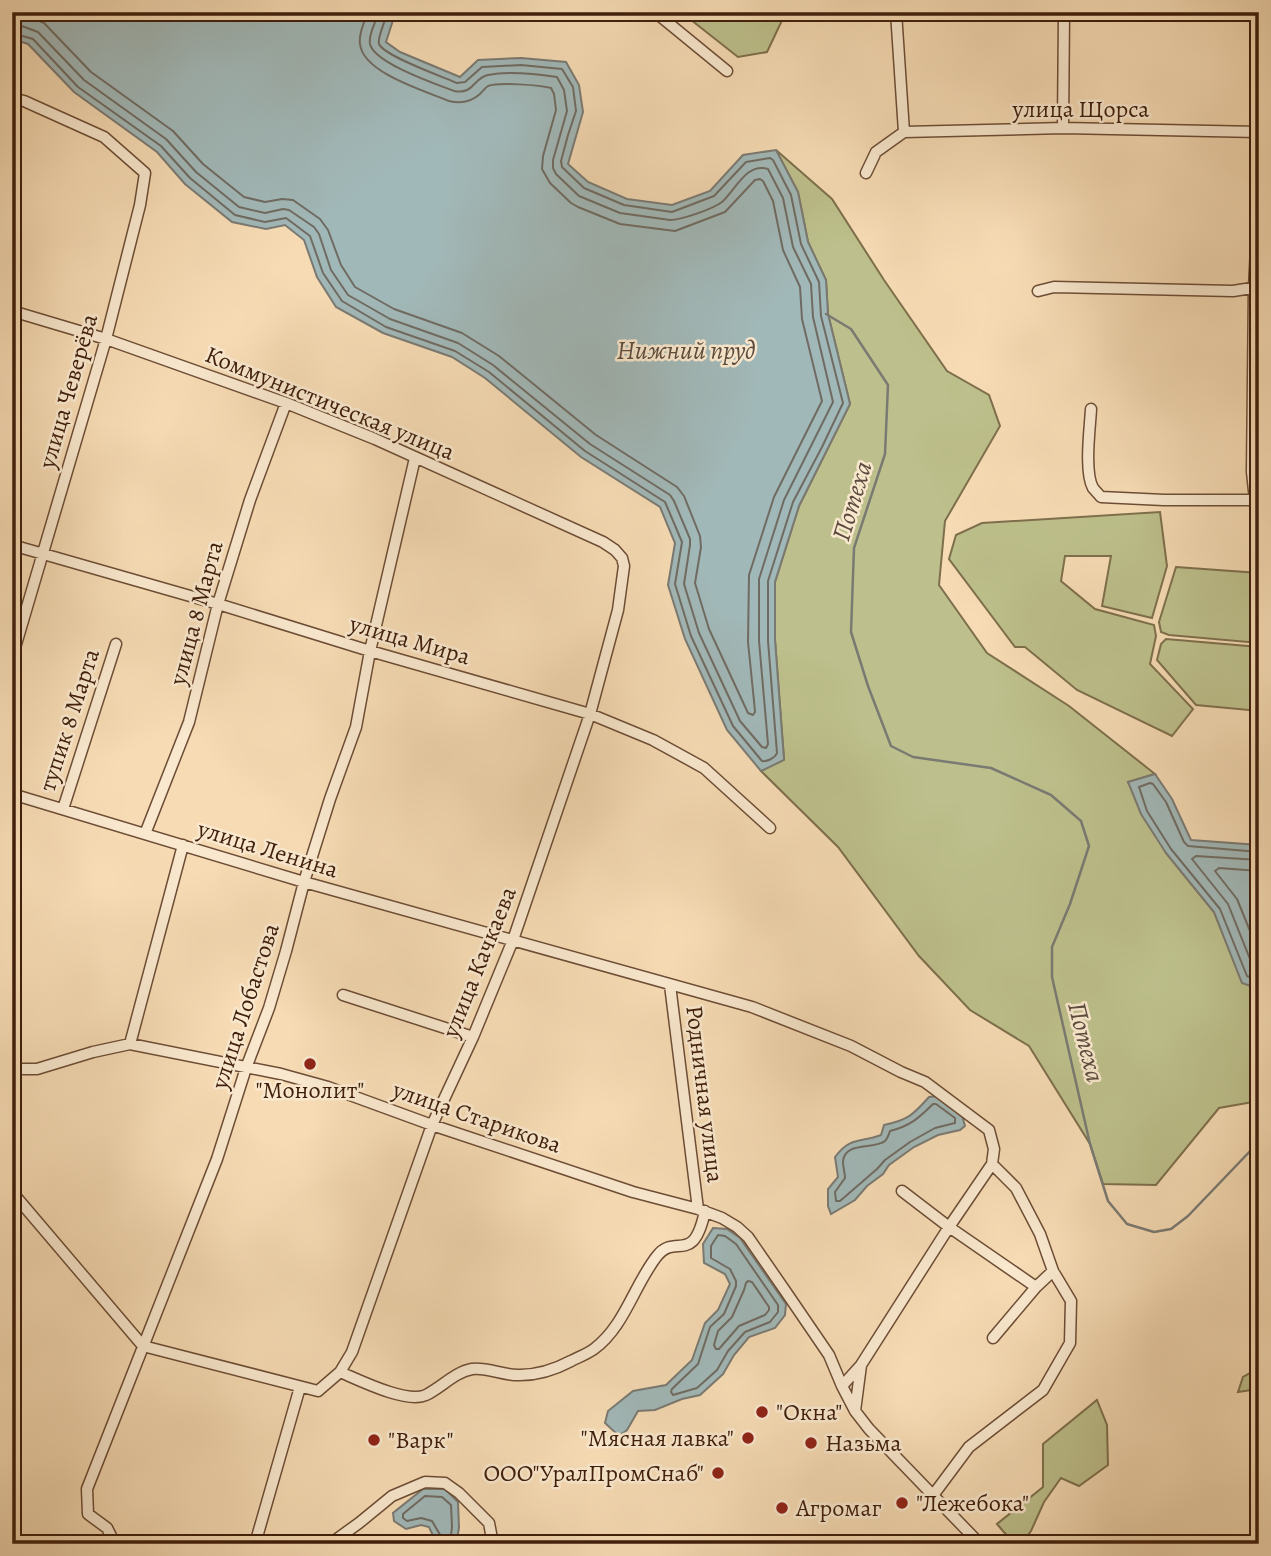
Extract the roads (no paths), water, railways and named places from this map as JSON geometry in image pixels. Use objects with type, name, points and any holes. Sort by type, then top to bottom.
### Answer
[{"type":"street","points":[[655,12],[726,71]]},
{"type":"street","points":[[866,173],[876,152],[904,132],[896,12]]},
{"type":"street","points":[[1063,128],[1064,12]]},
{"type":"street","name":"улица Чеверёва","points":[[12,98],[104,137],[145,173],[140,205],[106,339],[12,657]]},
{"type":"street","name":"улица Щорса","points":[[904,132],[1063,128],[1259,132]]},
{"type":"street","points":[[1091,409],[1088,452],[1091,479],[1094,489],[1101,497],[1257,500],[1252,472],[1259,189]]},
{"type":"street","points":[[1038,290],[1054,286],[1233,291],[1257,287]]},
{"type":"street","name":"Коммунистическая улица","points":[[12,311],[106,339],[286,403],[375,439],[603,542],[622,558]]},
{"type":"street","name":"улица 8 Марта","points":[[145,834],[189,722],[218,604],[250,500],[286,403]]},
{"type":"street","name":"улица Лобастова","points":[[114,1544],[107,1528],[88,1514],[87,1489],[217,1160],[246,1068],[269,1008],[304,882],[351,743],[415,458]]},
{"type":"street","name":"улица Мира","points":[[12,545],[218,604],[370,652],[590,714],[653,740],[704,768],[770,828]]},
{"type":"street","name":"улица Качкаева","points":[[300,1387],[318,1391],[340,1372],[352,1352],[432,1125],[473,1037],[513,940],[590,714],[618,610],[624,566],[622,558]]},
{"type":"street","name":"тупик 8 Марта","points":[[63,809],[116,644]]},
{"type":"street","name":"улица Ленина","points":[[12,794],[304,882],[752,1007],[851,1046],[925,1082],[989,1130],[994,1149],[992,1164]]},
{"type":"street","points":[[130,1044],[183,845]]},
{"type":"street","name":"Родничная улица","points":[[670,985],[702,1210]]},
{"type":"street","points":[[343,995],[473,1037]]},
{"type":"street","name":"улица Старикова","points":[[12,1069],[37,1069],[130,1044],[281,1074],[328,1087],[633,1192],[722,1218],[748,1237],[829,1355],[855,1411],[869,1429],[980,1544]]},
{"type":"street","points":[[842,1386],[861,1364],[992,1164],[1016,1188],[1071,1301],[1070,1343],[1042,1390],[969,1447],[933,1494]]},
{"type":"street","points":[[902,1191],[1036,1287]]},
{"type":"street","points":[[12,1192],[143,1346],[300,1387],[255,1544]]},
{"type":"street","points":[[340,1372],[366,1384],[411,1397],[424,1396],[463,1372],[475,1369],[519,1376],[563,1365],[594,1349],[606,1338],[619,1321],[656,1256],[666,1248],[692,1243],[699,1235],[702,1210]]},
{"type":"street","points":[[993,1338],[1054,1270]]},
{"type":"street","points":[[855,1411],[861,1364]]},
{"type":"street","points":[[330,1544],[392,1496],[425,1482],[445,1483],[459,1493],[489,1522],[493,1544]]},
{"type":"water","name":"Нижний пруд","points":[[12,12],[393,12],[394,17],[386,42],[400,52],[460,77],[478,60],[521,58],[566,62],[579,85],[583,112],[568,164],[588,182],[627,199],[672,205],[710,191],[743,155],[776,150],[798,192],[808,242],[826,280],[828,314],[850,404],[799,506],[775,582],[775,640],[784,760],[761,771],[727,730],[685,639],[668,585],[675,543],[660,507],[581,457],[485,378],[452,357],[383,333],[336,307],[317,277],[304,240],[285,225],[266,229],[232,222],[185,184],[157,152],[74,92],[28,44],[12,39]]},
{"type":"water","points":[[1155,774],[1172,799],[1191,840],[1259,845],[1259,989],[1242,983],[1214,912],[1166,853],[1141,814],[1128,782]]},
{"type":"water","points":[[938,1096],[962,1115],[965,1126],[914,1147],[889,1165],[855,1200],[831,1214],[828,1189],[838,1177],[835,1157],[841,1150],[851,1143],[881,1135],[884,1125],[905,1119],[929,1097]]},
{"type":"water","points":[[713,1228],[727,1229],[740,1238],[786,1304],[785,1315],[775,1328],[749,1337],[723,1374],[700,1395],[655,1410],[638,1411],[627,1430],[619,1436],[605,1423],[608,1411],[633,1391],[666,1385],[692,1360],[705,1323],[718,1310],[730,1284],[725,1274],[704,1263],[703,1244]]},
{"type":"water","points":[[423,1489],[445,1489],[458,1502],[459,1528],[456,1544],[437,1544],[429,1527],[421,1525],[406,1529],[394,1521],[393,1513]]},
{"type":"waterway","name":"Потеха","points":[[826,314],[851,329],[888,385],[885,454],[854,548],[851,632],[891,746],[913,757],[991,768],[1051,795],[1081,821],[1089,846],[1070,904],[1052,947],[1052,977],[1090,1144],[1108,1201],[1127,1224],[1154,1232],[1171,1229],[1188,1216],[1255,1146],[1259,1147]]},
{"type":"place","name":"\"Монолит\"","points":[[310,1064]]},
{"type":"place","name":"\"Окна\"","points":[[762,1412]]},
{"type":"place","name":"\"Мясная лавка\"","points":[[748,1438]]},
{"type":"place","name":"\"Варк\"","points":[[374,1440]]},
{"type":"place","name":"Назьма","points":[[811,1443]]},
{"type":"place","name":"ООО\"УралПромСнаб\"","points":[[718,1473]]},
{"type":"place","name":"\"Лежебока\"","points":[[902,1503]]},
{"type":"place","name":"Агромаг","points":[[782,1508]]}]
